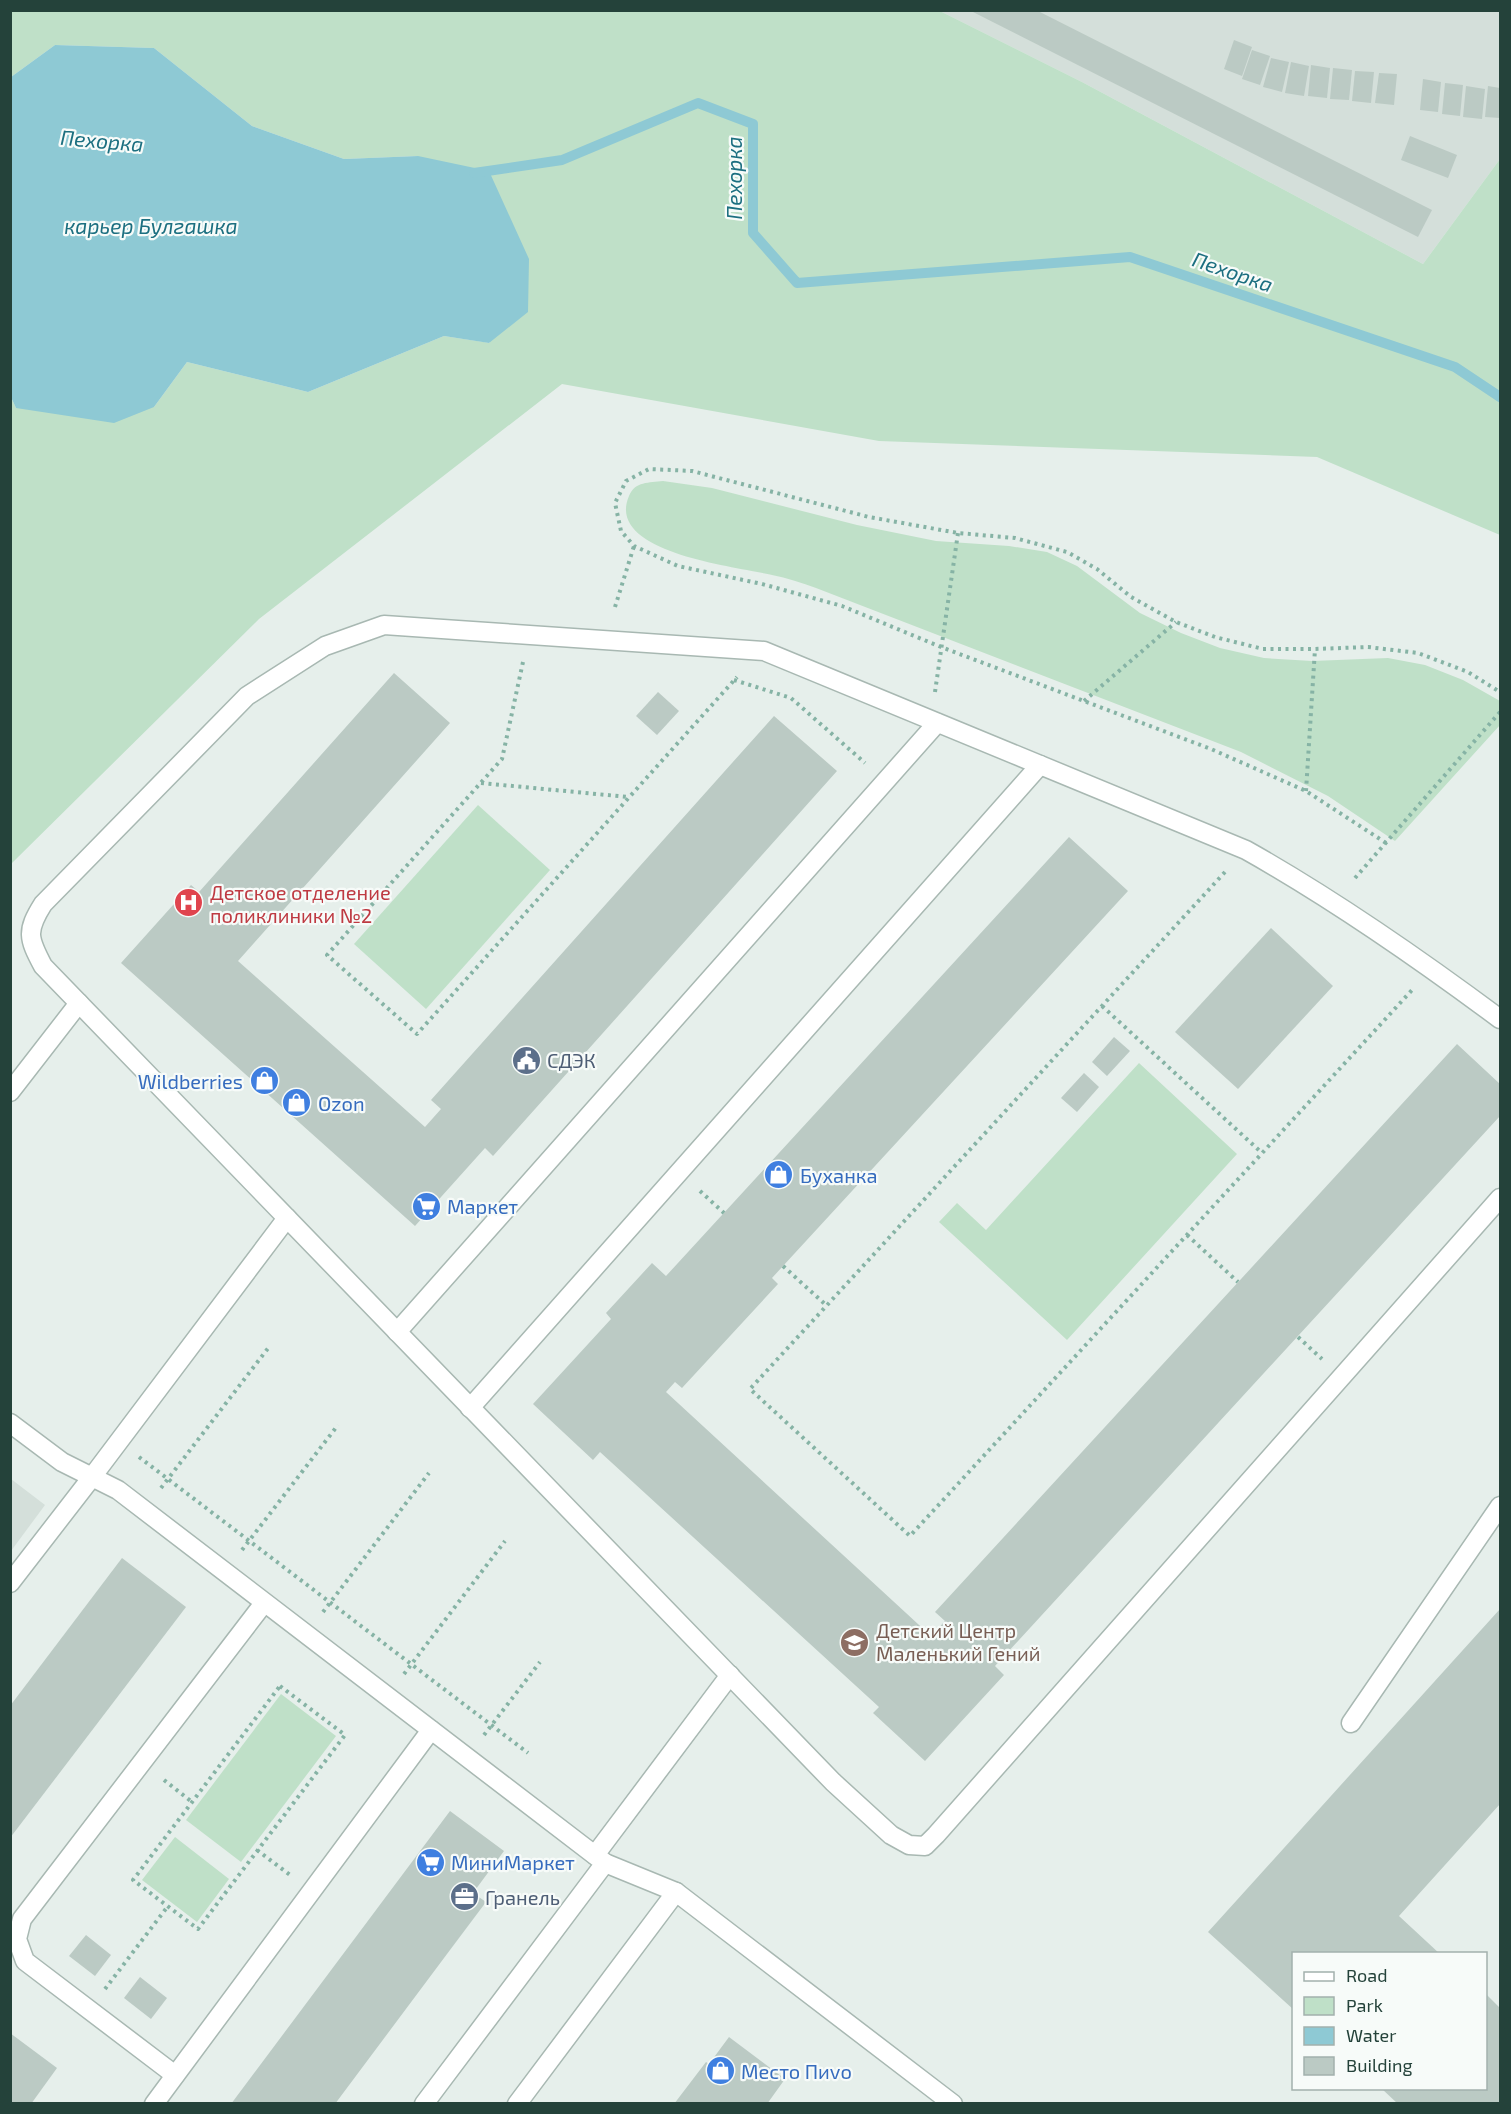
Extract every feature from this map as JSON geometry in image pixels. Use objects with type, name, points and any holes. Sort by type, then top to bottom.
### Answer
[{"type":"lane","points":[[1500,1019],[1432,968],[1295,877],[1246,850],[764,651],[384,625],[325,646],[247,696],[43,904],[31,923],[31,945],[43,966],[833,1782],[891,1834],[909,1845],[925,1846],[1500,1198]]},
{"type":"lane","points":[[398,1332],[938,723]]},
{"type":"lane","points":[[470,1408],[1040,765]]},
{"type":"lane","points":[[10,1092],[79,1003]]},
{"type":"lane","points":[[10,1583],[92,1478],[287,1218]]},
{"type":"lane","points":[[10,1423],[62,1462],[118,1490],[600,1859],[676,1892],[953,2103]]},
{"type":"lane","points":[[1351,1723],[1500,1506]]},
{"type":"lane","points":[[175,2076],[26,1961],[17,1939],[22,1919],[264,1603]]},
{"type":"lane","points":[[424,2103],[730,1675]]},
{"type":"lane","points":[[154,2103],[431,1730]]},
{"type":"lane","points":[[517,2103],[676,1892]]},
{"type":"path","points":[[1386,843],[1306,791],[1211,749],[941,647],[842,606],[762,584],[678,566],[634,546],[621,531],[615,503],[626,481],[649,469],[692,471],[869,517],[958,533],[1015,538],[1067,552],[1096,569],[1131,597],[1176,622],[1215,638],[1263,649],[1368,646],[1418,653],[1468,672],[1500,692]]},
{"type":"path","points":[[935,692],[958,533]]},
{"type":"path","points":[[615,607],[634,546]]},
{"type":"path","points":[[1083,701],[1176,622]]},
{"type":"path","points":[[528,635],[502,759],[327,955],[417,1034],[759,652]]},
{"type":"path","points":[[1306,791],[1315,649]]},
{"type":"path","points":[[734,680],[791,698],[885,782]]},
{"type":"path","points":[[1356,878],[1500,712]]},
{"type":"path","points":[[481,783],[629,798]]},
{"type":"path","points":[[1246,850],[750,1389],[910,1536],[1432,968]]},
{"type":"path","points":[[1102,1006],[1262,1153]]},
{"type":"path","points":[[1187,1235],[1238,1282]]},
{"type":"path","points":[[783,1266],[826,1306]]},
{"type":"path","points":[[144,1510],[269,1347]]},
{"type":"path","points":[[225,1572],[338,1425]]},
{"type":"path","points":[[119,1442],[528,1753]]},
{"type":"path","points":[[306,1634],[429,1473]]},
{"type":"path","points":[[387,1696],[505,1541]]},
{"type":"path","points":[[467,1757],[540,1662]]},
{"type":"path","points":[[280,1686],[345,1735],[198,1929],[133,1880],[192,1802],[280,1686]]},
{"type":"path","points":[[142,1763],[192,1802]]},
{"type":"path","points":[[257,1850],[311,1891]]},
{"type":"path","points":[[89,2010],[168,1906]]},
{"type":"shaded area","points":[[940,11],[1500,11],[1500,159],[1423,264],[1082,82]]},
{"type":"shaded area","points":[[11,1479],[45,1505],[10,1551]]},
{"type":"green space","points":[[11,11],[940,11],[1082,82],[1423,264],[1500,159],[1500,535],[1317,457],[879,441],[562,384],[259,619],[11,864],[10,395],[16,408],[154,407],[187,362],[308,392],[444,336],[490,343],[418,156],[344,159],[252,126],[154,48],[55,45],[11,77]]},
{"type":"green space","points":[[663,481],[712,488],[857,525],[936,541],[1009,546],[1047,552],[1077,566],[1140,613],[1181,633],[1220,648],[1264,658],[1312,661],[1388,658],[1425,665],[1463,680],[1500,701],[1500,725],[1395,841],[1328,796],[1241,752],[816,588],[778,576],[706,562],[655,544],[636,532],[627,516],[629,496],[639,485]]},
{"type":"green space","points":[[478,805],[550,870],[426,1009],[354,944]]},
{"type":"green space","points":[[1139,1063],[1237,1154],[1067,1340],[939,1222],[957,1203],[986,1230]]},
{"type":"green space","points":[[281,1694],[336,1736],[241,1862],[186,1820]]},
{"type":"green space","points":[[175,1837],[229,1879],[197,1922],[142,1880]]},
{"type":"water","name":"карьер Булгашка","points":[[55,45],[154,48],[252,126],[344,159],[418,156],[489,171],[529,259],[528,312],[489,343],[444,336],[308,392],[187,362],[154,407],[114,423],[16,408],[10,395],[11,77]]},
{"type":"building","points":[[973,10],[1036,10],[1432,210],[1418,237]]},
{"type":"building","points":[[1234,40],[1252,47],[1242,76],[1224,69]]},
{"type":"building","points":[[1252,50],[1270,56],[1260,85],[1242,79]]},
{"type":"building","points":[[1271,58],[1289,62],[1282,92],[1263,87]]},
{"type":"building","points":[[1291,62],[1309,66],[1304,96],[1285,93]]},
{"type":"building","points":[[1311,65],[1330,68],[1327,98],[1308,96]]},
{"type":"building","points":[[1333,68],[1352,70],[1349,100],[1330,99]]},
{"type":"building","points":[[1355,71],[1374,72],[1371,103],[1352,101]]},
{"type":"building","points":[[1379,73],[1397,74],[1394,105],[1375,103]]},
{"type":"building","points":[[1423,79],[1441,82],[1438,112],[1420,110]]},
{"type":"building","points":[[1445,83],[1463,85],[1460,116],[1442,114]]},
{"type":"building","points":[[1466,86],[1485,89],[1482,119],[1463,117]]},
{"type":"building","points":[[1488,86],[1500,88],[1500,118],[1485,117]]},
{"type":"building","points":[[1410,136],[1457,155],[1448,178],[1401,160]]},
{"type":"building","points":[[394,673],[450,723],[238,961],[425,1127],[441,1109],[431,1100],[774,716],[837,771],[493,1156],[485,1148],[415,1226],[121,963],[191,885],[199,892]]},
{"type":"building","points":[[658,692],[679,711],[657,735],[636,716]]},
{"type":"building","points":[[1069,837],[1128,891],[772,1278],[778,1284],[682,1388],[675,1382],[666,1392],[931,1636],[945,1621],[935,1612],[1457,1044],[1500,1084],[1500,1116],[995,1666],[1004,1675],[925,1761],[873,1713],[879,1707],[600,1452],[593,1460],[533,1404],[611,1319],[606,1313],[652,1263],[666,1276]]},
{"type":"building","points":[[1271,928],[1333,986],[1238,1089],[1175,1032]]},
{"type":"building","points":[[1114,1037],[1130,1051],[1107,1076],[1092,1062]]},
{"type":"building","points":[[1084,1073],[1099,1087],[1077,1112],[1061,1098]]},
{"type":"building","points":[[122,1558],[186,1607],[10,1838],[10,1706]]},
{"type":"building","points":[[1500,1609],[1500,1804],[1399,1916],[1438,1952],[1292,1952],[1292,2008],[1208,1932]]},
{"type":"building","points":[[450,1811],[504,1851],[473,1893],[486,1902],[335,2104],[231,2104]]},
{"type":"building","points":[[86,1935],[111,1955],[95,1976],[69,1956]]},
{"type":"building","points":[[140,1977],[167,1998],[151,2019],[124,1998]]},
{"type":"building","points":[[1487,1995],[1500,2008],[1500,2104],[1398,2104],[1383,2090],[1487,2090]]},
{"type":"building","points":[[10,2033],[57,2068],[31,2104],[10,2104]]},
{"type":"building","points":[[729,2037],[785,2079],[767,2104],[674,2104],[706,2062],[709,2064]]},
{"type":"waterway","name":"Пехорка","points":[[474,173],[562,160],[698,103],[753,124],[753,233],[797,283],[1130,257],[1455,367],[1500,397]]},
{"type":"place","name":"Детское отделение поликлиники №2","points":[[189,903]]},
{"type":"place","name":"СДЭК","points":[[526,1060]]},
{"type":"place","name":"Wildberries","points":[[264,1081]]},
{"type":"place","name":"Ozon","points":[[297,1103]]},
{"type":"place","name":"Буханка","points":[[779,1175]]},
{"type":"place","name":"Маркет","points":[[426,1206]]},
{"type":"place","name":"Детский Центр Маленький Гений","points":[[855,1642]]},
{"type":"place","name":"МиниМаркет","points":[[430,1862]]},
{"type":"place","name":"Гранель","points":[[464,1897]]},
{"type":"place","name":"Место Пиvо","points":[[720,2071]]}]
